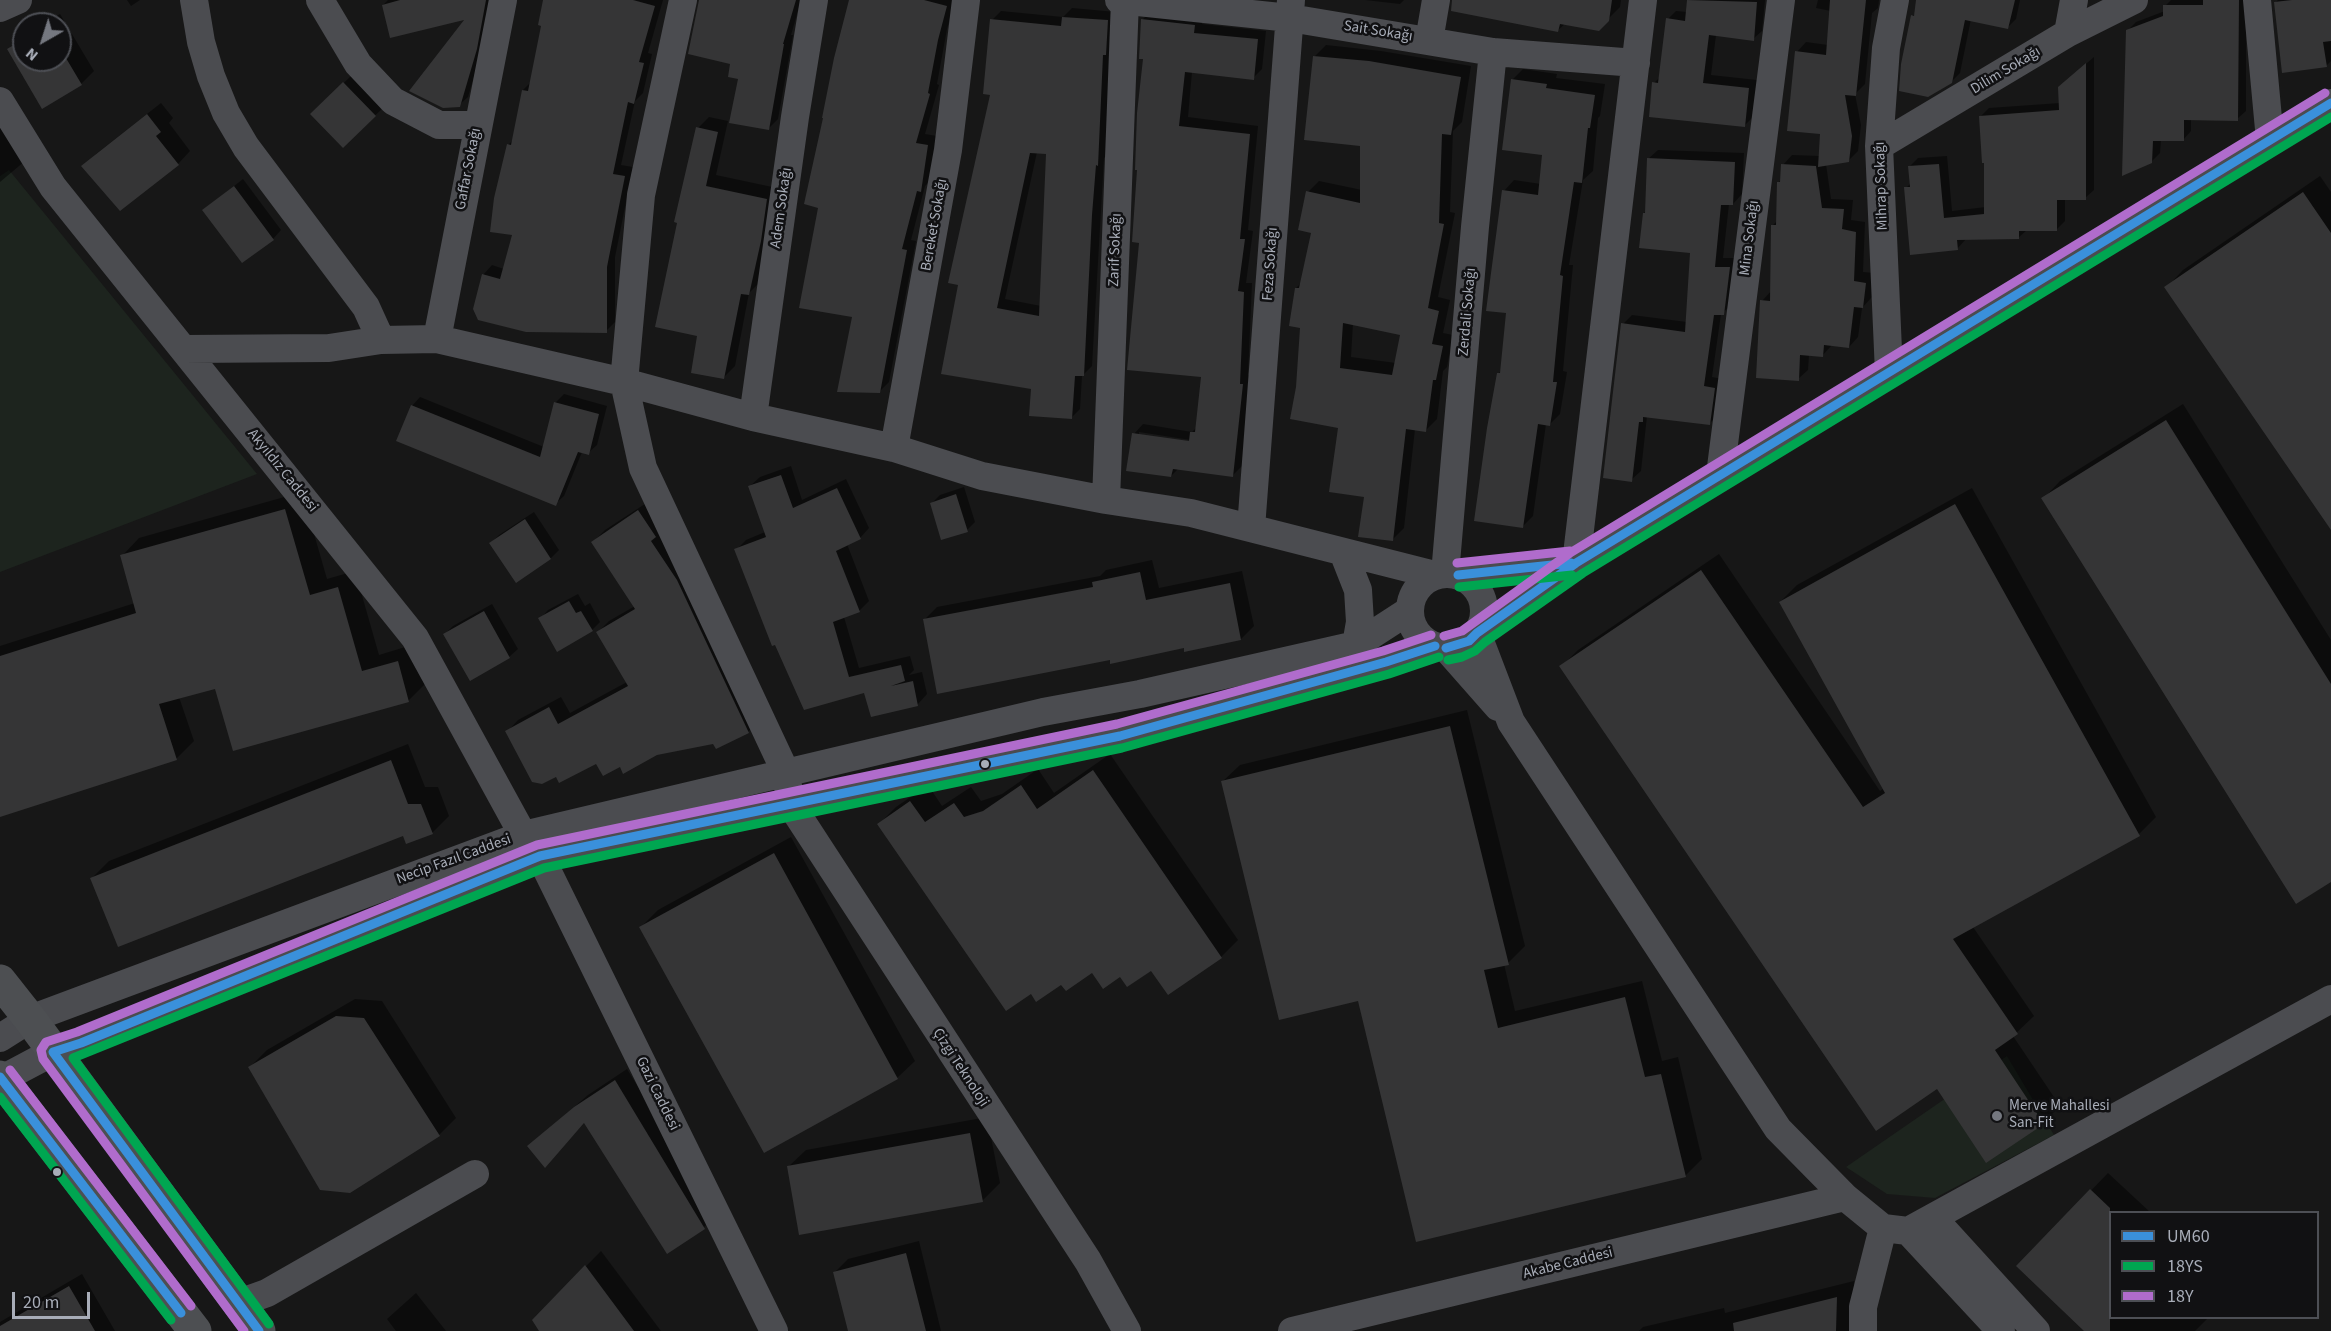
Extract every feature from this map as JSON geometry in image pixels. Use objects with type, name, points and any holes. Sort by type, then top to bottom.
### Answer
[{"type":"main road","points":[[0,981],[259,1331]]},
{"type":"main road","points":[[1,1079],[193,1331]]},
{"type":"street","points":[[0,8],[18,0]]},
{"type":"street","points":[[194,0],[201,42],[211,76],[226,113],[246,147],[366,307],[381,340]]},
{"type":"street","points":[[320,0],[358,64],[393,101],[439,125],[478,125]]},
{"type":"street","name":"Gaffar Sokağı","points":[[437,339],[503,0]]},
{"type":"street","points":[[683,0],[641,195],[624,382],[643,468],[786,773],[791,805]]},
{"type":"street","name":"Adem Sokağı","points":[[753,417],[795,117],[814,0]]},
{"type":"street","name":"Bereket Sokağı","points":[[894,448],[948,150],[966,0]]},
{"type":"street","name":"Sait Sokağı","points":[[1123,0],[1290,9],[1493,52],[1636,63]]},
{"type":"street","name":"Zarif Sokağı","points":[[1106,500],[1123,0]]},
{"type":"street","points":[[1429,40],[1436,0]]},
{"type":"street","points":[[1576,563],[1643,0]]},
{"type":"street","name":"Mina Sokağı","points":[[1720,475],[1781,0]]},
{"type":"street","name":"Mihrap Sokağı","points":[[1889,373],[1880,146],[1886,48],[1895,0]]},
{"type":"street","points":[[2068,33],[2074,0]]},
{"type":"street","name":"Dilim Sokağı","points":[[1880,146],[2068,33],[2134,0]]},
{"type":"street","points":[[2258,0],[2270,140]]},
{"type":"street","name":"Feza Sokağı","points":[[1251,528],[1290,9]]},
{"type":"street","name":"Zerdali Sokağı","points":[[1446,575],[1475,227],[1493,52]]},
{"type":"street","name":"Akyıldız Caddesi","points":[[0,101],[53,186],[415,638],[531,846]]},
{"type":"street","points":[[1441,647],[1458,646],[1469,641],[1576,563],[2331,103]]},
{"type":"street","points":[[184,349],[329,348],[381,340],[437,339],[624,382],[753,417],[894,448],[982,476],[1106,500],[1191,513],[1343,552],[1468,580],[1477,588],[1483,599],[1485,610],[1478,633],[1511,722]]},
{"type":"street","points":[[1343,552],[1411,604]]},
{"type":"street","points":[[1343,552],[1358,590],[1360,622],[1356,645]]},
{"type":"street","points":[[1576,563],[1446,575],[1418,589],[1411,604],[1412,621],[1417,632],[1425,640],[1441,647],[1511,722],[1778,1129],[1845,1197],[1896,1229],[2001,1331]]},
{"type":"street","name":"Necip Fazıl Caddesi","points":[[0,1038],[30,1019],[531,846],[786,773],[1043,712],[1140,694],[1356,645],[1411,604]]},
{"type":"street","name":"Necip Fazıl Caddesi","points":[[1,1079],[53,1052],[81,1043],[531,846],[791,805],[1120,736],[1441,647]]},
{"type":"street","name":"Çizgi Teknoloji","points":[[791,805],[1088,1261],[1127,1331]]},
{"type":"street","name":"Gazi Caddesi","points":[[531,846],[774,1331]]},
{"type":"street","points":[[1896,1229],[1933,1218],[2331,999]]},
{"type":"street","points":[[239,1303],[267,1293],[475,1174]]},
{"type":"street","name":"Akabe Caddesi","points":[[1292,1331],[1845,1197]]},
{"type":"street","points":[[1933,1218],[2036,1331]]},
{"type":"street","points":[[1863,1331],[1863,1307],[1896,1229]]},
{"type":"shaded area","points":[[9,170],[257,474],[0,572],[0,176]]},
{"type":"shaded area","points":[[2007,1056],[2054,1135],[1935,1198],[1887,1194],[1846,1167]]},
{"type":"building","points":[[400,0],[486,0],[477,49],[460,107],[443,108],[409,91],[464,20],[390,38],[382,5]]},
{"type":"building","points":[[543,0],[633,0],[655,6],[639,62],[644,63],[634,104],[628,102],[613,174],[625,176],[607,267],[607,333],[526,332],[478,320],[473,309],[482,274],[500,279],[512,235],[490,232],[494,198],[507,144],[511,145],[522,90],[528,91],[541,26],[538,25]]},
{"type":"building","points":[[699,0],[796,0],[783,44],[769,130],[729,123],[738,79],[728,77],[730,64],[688,54]]},
{"type":"building","points":[[849,0],[924,0],[947,6],[938,40],[928,93],[930,94],[916,143],[928,145],[921,192],[917,191],[902,249],[907,250],[880,393],[837,392],[852,317],[799,308],[818,208],[804,204],[834,58]]},
{"type":"building","points":[[1452,0],[1612,0],[1609,21],[1599,31],[1560,24],[1558,32],[1451,11]]},
{"type":"building","points":[[1687,0],[1757,2],[1754,41],[1709,35],[1703,83],[1749,88],[1745,127],[1649,117],[1652,82],[1658,83],[1666,18],[1685,21]]},
{"type":"building","points":[[1830,0],[1866,0],[1856,96],[1845,95],[1852,136],[1849,162],[1818,167],[1820,134],[1787,131],[1795,51],[1826,55]]},
{"type":"building","points":[[1916,0],[2015,0],[2008,29],[1965,20],[1952,83],[1928,97],[1899,91],[1901,64]]},
{"type":"building","points":[[2203,0],[2239,0],[2238,121],[2184,120],[2184,141],[2153,141],[2152,163],[2122,176],[2126,30],[2163,16],[2163,5],[2203,5]]},
{"type":"building","points":[[2331,0],[2331,41],[2323,42],[2327,67],[2282,73],[2274,2]]},
{"type":"building","points":[[1062,17],[1108,20],[1106,55],[1103,55],[1098,166],[1096,165],[1092,215],[1084,376],[1075,376],[1072,419],[1029,416],[1031,389],[941,374],[958,285],[948,283],[990,95],[983,94],[990,19],[1061,26]],"holes":[[[1030,153],[1046,154],[1039,316],[997,308]]]},
{"type":"building","points":[[1141,19],[1195,25],[1194,33],[1258,39],[1254,80],[1185,72],[1179,126],[1250,134],[1240,239],[1245,239],[1238,291],[1244,292],[1240,384],[1243,384],[1233,477],[1173,469],[1171,477],[1126,471],[1132,433],[1189,441],[1190,432],[1195,432],[1201,377],[1127,370],[1139,243],[1132,242],[1137,170],[1135,170],[1137,113],[1143,59],[1139,59]]},
{"type":"building","points":[[12,46],[12,58],[7,49]]},
{"type":"building","points":[[1313,56],[1369,61],[1461,77],[1451,135],[1442,134],[1439,223],[1444,224],[1428,308],[1439,311],[1432,344],[1443,346],[1436,380],[1433,380],[1426,432],[1406,429],[1393,541],[1358,537],[1364,497],[1329,492],[1338,428],[1290,419],[1296,387],[1300,328],[1289,326],[1295,288],[1299,288],[1311,233],[1298,230],[1306,191],[1360,203],[1360,146],[1304,140]],"holes":[[[1343,323],[1400,335],[1392,375],[1340,368]]]},
{"type":"building","points":[[2086,63],[2086,200],[2057,200],[2057,231],[2019,231],[2019,239],[1957,240],[1958,250],[1910,255],[1904,187],[1910,187],[1908,166],[1939,164],[1944,218],[1984,214],[1984,163],[1982,163],[1979,116],[2059,110],[2058,87]]},
{"type":"building","points":[[72,68],[82,85],[42,109],[20,72],[72,72]]},
{"type":"building","points":[[1511,79],[1547,84],[1546,88],[1595,95],[1590,128],[1588,128],[1582,183],[1574,182],[1560,275],[1563,276],[1553,382],[1557,382],[1550,426],[1538,424],[1523,528],[1474,521],[1487,428],[1497,373],[1500,373],[1506,313],[1486,311],[1502,190],[1538,195],[1542,155],[1502,150]]},
{"type":"building","points":[[343,82],[376,116],[343,148],[310,114]]},
{"type":"building","points":[[147,114],[161,132],[156,136],[179,165],[120,211],[81,166]]},
{"type":"building","points":[[696,127],[718,132],[706,186],[767,199],[761,241],[749,295],[741,294],[724,379],[691,373],[697,336],[655,327],[677,223],[674,222]]},
{"type":"building","points":[[1647,158],[1735,162],[1733,205],[1721,205],[1715,267],[1730,267],[1724,315],[1714,315],[1704,386],[1715,388],[1710,425],[1643,417],[1643,422],[1639,422],[1632,482],[1603,478],[1621,323],[1685,332],[1690,253],[1639,248],[1643,213],[1645,213]]},
{"type":"building","points":[[1781,164],[1816,166],[1822,208],[1844,209],[1842,229],[1856,232],[1854,281],[1866,283],[1863,308],[1854,307],[1849,348],[1824,345],[1823,357],[1800,355],[1799,381],[1756,378],[1760,300],[1770,301],[1771,225],[1776,225],[1777,182],[1780,182]]},
{"type":"building","points":[[234,186],[274,240],[242,263],[202,210]]},
{"type":"building","points":[[2303,192],[2331,233],[2331,530],[2164,287]]},
{"type":"building","points":[[554,402],[599,414],[589,455],[578,452],[556,506],[396,441],[411,405],[540,457]]},
{"type":"building","points":[[2166,420],[2331,684],[2331,882],[2296,904],[2041,498]]},
{"type":"building","points":[[781,475],[793,508],[837,488],[861,539],[836,551],[860,612],[833,622],[849,677],[901,665],[905,681],[891,686],[913,681],[918,706],[871,717],[864,693],[804,710],[775,645],[772,646],[734,549],[766,537],[748,486]]},
{"type":"building","points":[[956,494],[968,532],[941,540],[930,503]]},
{"type":"building","points":[[1955,504],[2140,836],[1953,939],[2018,1034],[1995,1050],[2044,1124],[1986,1163],[1937,1089],[1876,1131],[1559,666],[1701,570],[1863,807],[1885,793],[1779,602]]},
{"type":"building","points":[[285,509],[310,595],[338,587],[362,671],[398,661],[409,702],[233,751],[215,689],[159,704],[177,760],[0,817],[0,656],[136,613],[120,555]]},
{"type":"building","points":[[638,510],[656,537],[651,541],[677,580],[749,733],[716,749],[713,744],[657,755],[623,774],[620,767],[603,776],[596,764],[559,783],[556,777],[542,784],[532,782],[505,731],[549,707],[558,724],[628,686],[596,632],[635,609],[591,542]]},
{"type":"building","points":[[525,519],[551,559],[516,583],[489,543]]},
{"type":"building","points":[[1140,572],[1146,600],[1230,583],[1241,640],[1184,652],[1184,648],[1110,664],[1110,660],[937,694],[923,619],[1093,587],[1092,582]]},
{"type":"building","points":[[569,601],[576,613],[581,611],[593,631],[557,652],[538,618]]},
{"type":"building","points":[[484,611],[510,658],[470,681],[443,634]]},
{"type":"building","points":[[1450,726],[1509,965],[1484,970],[1498,1028],[1625,997],[1645,1077],[1661,1074],[1686,1177],[1416,1242],[1358,1001],[1279,1020],[1221,781]]},
{"type":"building","points":[[391,760],[408,804],[421,804],[433,834],[406,844],[403,836],[118,947],[90,878]]},
{"type":"building","points":[[1093,770],[1222,958],[1168,995],[1151,971],[1127,987],[1120,977],[1103,989],[1092,973],[1066,991],[1061,985],[1036,1002],[1031,994],[1006,1011],[877,824],[910,801],[925,822],[954,803],[964,817],[983,811],[1021,785],[1037,809]]},
{"type":"building","points":[[774,853],[898,1079],[764,1153],[639,927]]},
{"type":"building","points":[[336,1016],[364,1018],[440,1136],[350,1193],[320,1190],[248,1067]]},
{"type":"building","points":[[615,1080],[705,1229],[667,1254],[584,1123],[545,1168],[527,1146],[574,1107]]},
{"type":"building","points":[[970,1133],[983,1202],[799,1235],[787,1166]]},
{"type":"building","points":[[2090,1189],[2110,1208],[2110,1331],[2084,1331],[2016,1266]]},
{"type":"building","points":[[906,1253],[926,1331],[848,1331],[833,1272]]},
{"type":"building","points":[[585,1265],[634,1331],[539,1331],[532,1320]]},
{"type":"building","points":[[69,1286],[95,1331],[0,1331],[0,1326]]},
{"type":"building","points":[[1837,1297],[1836,1331],[1734,1331],[1733,1323]]},
{"type":"transit line","name":"18Y","points":[[1444,636],[1462,631],[1570,553],[2325,93]]},
{"type":"transit line","name":"UM60","points":[[1446,648],[1469,641],[1576,563],[2331,103]]},
{"type":"transit line","name":"18YS","points":[[1448,660],[1475,651],[1583,573],[2331,117]]},
{"type":"transit line","name":"18Y","points":[[1457,563],[1570,551]]},
{"type":"transit line","name":"UM60","points":[[1458,575],[1571,563]]},
{"type":"transit line","name":"18YS","points":[[1459,587],[1572,575]]},
{"type":"transit line","name":"18Y","points":[[244,1331],[43,1059],[41,1050],[46,1042],[77,1032],[537,845],[1117,724],[1383,651],[1431,635]]},
{"type":"transit line","name":"UM60","points":[[259,1331],[53,1052],[81,1043],[540,856],[1120,736],[1386,662],[1435,646]]},
{"type":"transit line","name":"18YS","points":[[269,1324],[73,1058],[544,868],[1122,748],[1389,674],[1439,657]]},
{"type":"transit line","name":"18Y","points":[[10,1070],[191,1306]]},
{"type":"transit line","name":"UM60","points":[[0,1077],[181,1313]]},
{"type":"transit line","name":"18YS","points":[[0,1097],[171,1320]]},
{"type":"place","name":"Merve Mahallesi San-Fit","points":[[1997,1116]]}]
